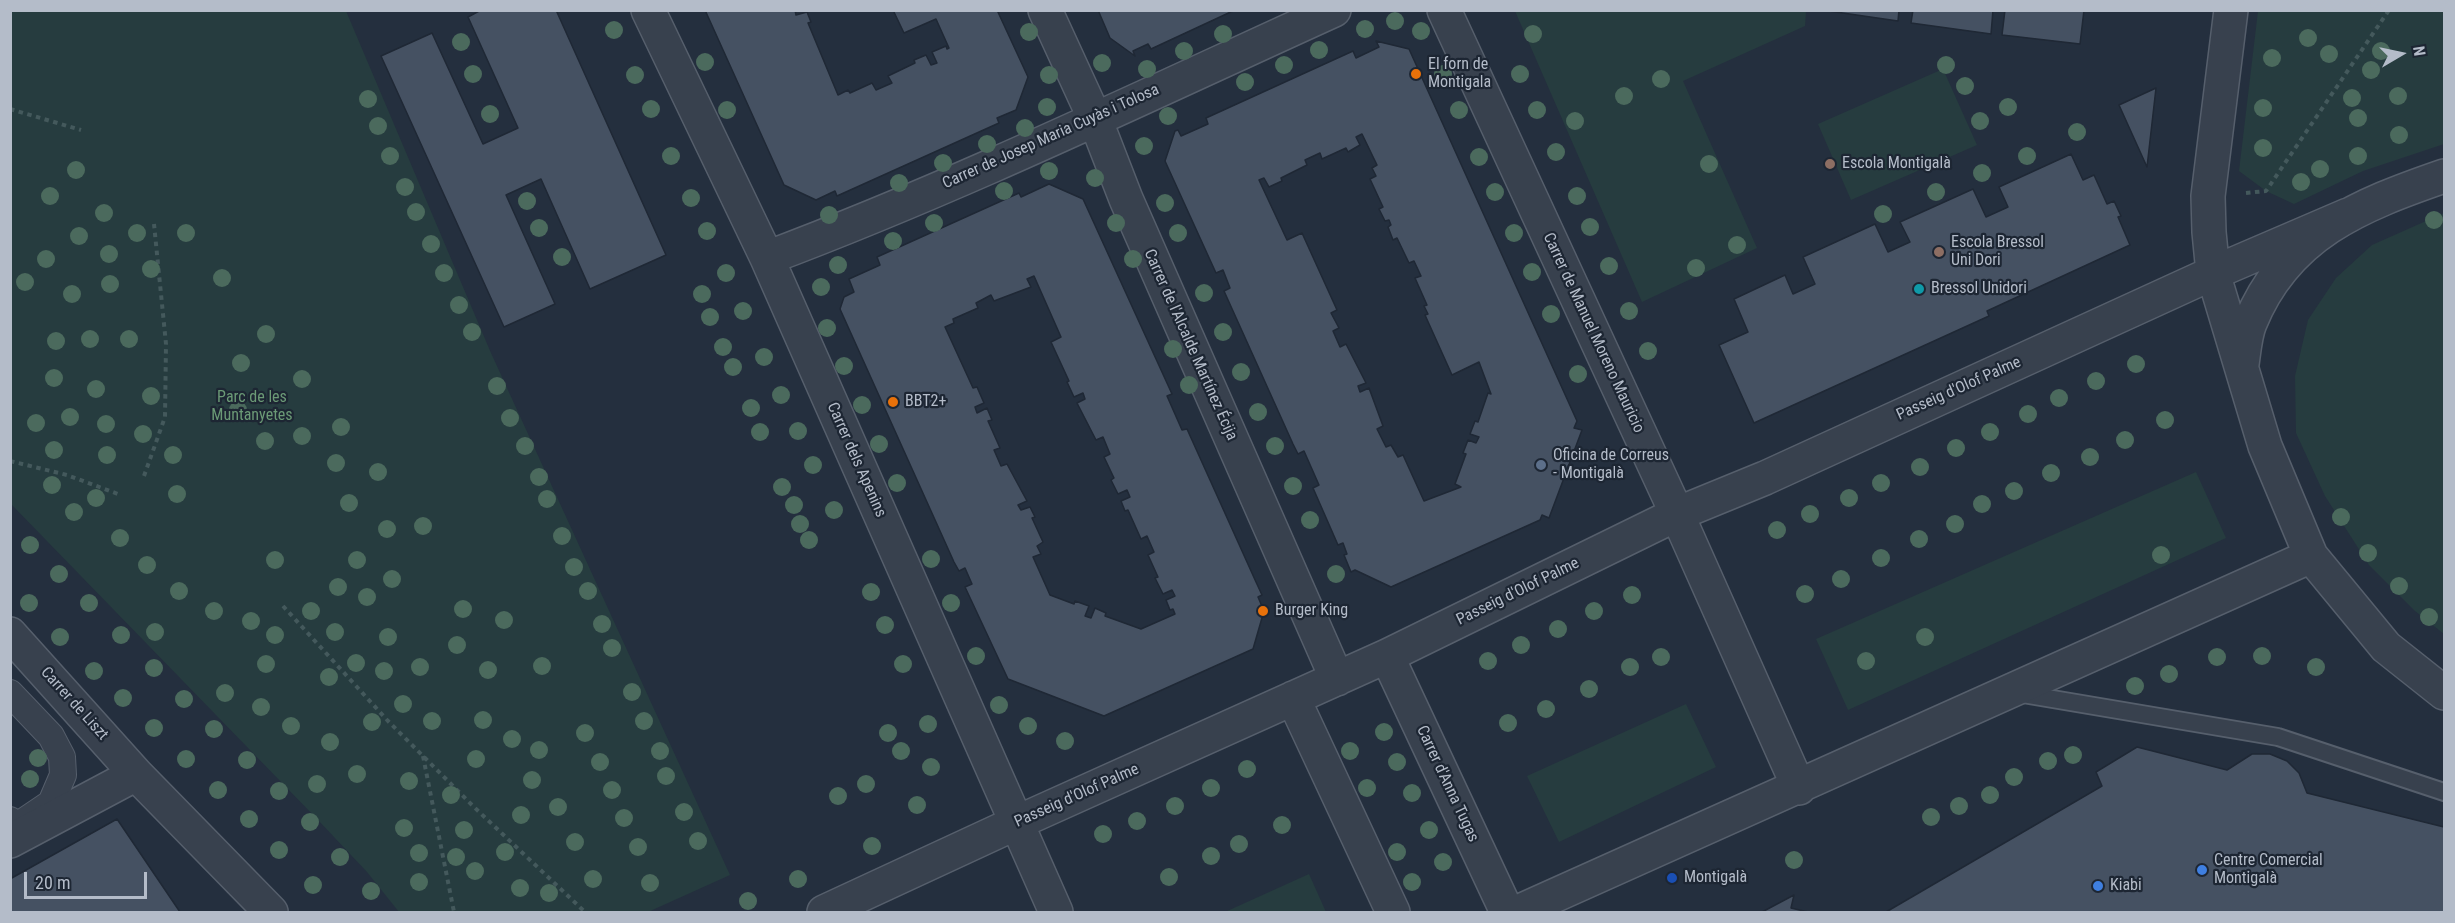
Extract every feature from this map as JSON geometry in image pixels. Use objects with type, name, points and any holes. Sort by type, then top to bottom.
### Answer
[{"type":"street","name":"Carrer dels Apenins","points":[[648,10],[767,258],[1056,912]]},
{"type":"street","name":"Carrer de l'Alcalde Martínez Écija","points":[[1045,10],[1095,119],[1131,210],[1337,679]]},
{"type":"street","name":"Carrer de Josep Maria Cuyàs i Tolosa","points":[[767,258],[846,228],[1095,119],[1334,10]]},
{"type":"street","name":"Carrer de Manuel Moreno Mauricio","points":[[1444,10],[1677,514],[1799,788]]},
{"type":"street","points":[[2231,10],[2208,196],[2212,273],[2265,446],[2311,556],[2386,648],[2445,693]]},
{"type":"street","points":[[2241,369],[2249,324],[2279,270],[2316,234],[2348,214],[2400,191],[2445,176]]},
{"type":"street","name":"Passeig d'Olof Palme","points":[[824,912],[1387,656],[1677,514],[1765,478],[2212,273],[2348,214]]},
{"type":"street","points":[[1518,912],[1799,788],[2311,556]]},
{"type":"street","name":"Carrer de Liszt","points":[[10,634],[136,774],[271,912]]},
{"type":"street","name":"Carrer d'Anna Tugas","points":[[1387,656],[1507,912]]},
{"type":"street","points":[[10,693],[51,736],[62,757],[63,775],[51,803],[14,828],[10,820]]},
{"type":"street","points":[[1293,698],[1393,912]]},
{"type":"street","points":[[10,841],[136,774]]},
{"type":"lane","points":[[2010,692],[2278,738],[2445,792]]},
{"type":"path","points":[[2208,196],[2266,191],[2389,10]]},
{"type":"path","points":[[10,109],[81,130]]},
{"type":"path","points":[[144,476],[165,417],[166,344],[154,224]]},
{"type":"path","points":[[10,461],[67,476],[118,494]]},
{"type":"path","points":[[283,606],[422,755],[585,912]]},
{"type":"path","points":[[422,755],[454,912]]},
{"type":"green space","name":"Parc de les Muntanyetes","points":[[11,10],[346,11],[491,353],[730,875],[648,912],[399,912],[367,872],[318,820],[11,504]]},
{"type":"green space","points":[[1515,11],[1806,11],[1805,26],[1683,81],[1757,248],[1642,302]]},
{"type":"green space","points":[[2258,11],[2444,11],[2444,144],[2363,171],[2294,204],[2266,191],[2239,171]]},
{"type":"green space","points":[[1943,69],[1977,145],[1851,200],[1818,124]]},
{"type":"green space","points":[[2444,213],[2444,634],[2415,611],[2369,565],[2325,496],[2296,433],[2295,376],[2308,320],[2336,278],[2372,245]]},
{"type":"green space","points":[[2196,472],[2226,538],[1848,710],[1816,639]]},
{"type":"green space","points":[[1686,704],[1716,767],[1559,842],[1527,776]]},
{"type":"green space","points":[[1309,874],[1326,912],[1225,912]]},
{"type":"building","points":[[481,10],[556,10],[666,255],[590,289],[541,179],[506,195],[555,304],[504,327],[381,56],[432,33],[483,144],[518,128],[468,17]]},
{"type":"building","points":[[705,10],[795,10],[796,15],[807,12],[811,22],[808,23],[838,95],[848,90],[850,93],[872,83],[876,90],[892,83],[888,76],[915,63],[914,60],[926,55],[931,65],[937,63],[932,52],[946,46],[947,49],[949,48],[936,19],[904,33],[893,10],[997,10],[1028,77],[1016,110],[997,118],[999,123],[837,196],[835,191],[816,200],[784,185]]},
{"type":"building","points":[[1098,10],[1235,10],[1151,49],[1148,44],[1133,51],[1135,56],[1110,38]]},
{"type":"building","points":[[1822,10],[1899,10],[1898,21]]},
{"type":"building","points":[[1913,10],[1993,10],[1991,34],[1911,23]]},
{"type":"building","points":[[2005,10],[2084,10],[2080,44],[2002,35]]},
{"type":"building","points":[[1376,41],[1409,49],[1577,421],[1574,428],[1582,430],[1549,518],[1542,515],[1540,520],[1391,587],[1355,570],[1351,572],[1344,555],[1347,554],[1343,543],[1338,545],[1313,488],[1319,485],[1304,451],[1298,454],[1293,444],[1224,291],[1230,288],[1223,270],[1216,273],[1165,161],[1175,131],[1178,130],[1181,136],[1208,124],[1206,118],[1353,51],[1356,58],[1379,47]],"holes":[[[1362,134],[1377,165],[1372,168],[1376,176],[1370,179],[1383,207],[1379,209],[1385,221],[1389,220],[1391,225],[1388,227],[1393,240],[1397,238],[1409,263],[1414,261],[1421,276],[1415,278],[1427,305],[1424,306],[1428,314],[1425,315],[1452,375],[1479,362],[1491,394],[1488,393],[1478,422],[1475,421],[1470,434],[1479,437],[1476,443],[1468,440],[1463,453],[1466,454],[1455,484],[1461,487],[1424,501],[1403,455],[1398,457],[1391,445],[1386,447],[1377,429],[1383,426],[1369,388],[1360,392],[1358,386],[1366,383],[1346,344],[1340,347],[1333,331],[1339,328],[1331,313],[1337,310],[1302,233],[1287,240],[1259,180],[1264,178],[1269,187],[1307,165],[1305,160],[1320,153],[1322,159],[1346,148],[1348,152],[1360,145],[1356,137]]]},
{"type":"building","points":[[2156,88],[2147,167],[2119,105]]},
{"type":"building","name":"Bressol Unidori","points":[[2071,154],[2083,180],[2094,175],[2107,204],[2114,201],[2130,245],[1987,311],[1989,316],[1754,423],[1719,345],[1748,332],[1734,299],[1785,275],[1793,294],[1815,284],[1803,257],[1875,224],[1888,252],[1910,242],[1900,222],[1973,189],[1986,217],[2008,207],[1999,187]]},
{"type":"building","points":[[1049,184],[1083,199],[1172,394],[1167,396],[1182,430],[1187,429],[1262,595],[1258,597],[1264,611],[1253,649],[1104,716],[1008,679],[965,587],[972,584],[965,568],[959,571],[954,562],[840,309],[844,297],[854,292],[849,279],[880,265],[877,257],[1019,193],[1021,197]],"holes":[[[1034,276],[1061,337],[1051,342],[1069,381],[1067,382],[1074,397],[1083,393],[1085,399],[1077,403],[1096,440],[1103,437],[1110,454],[1104,457],[1114,478],[1111,480],[1118,494],[1127,490],[1130,497],[1121,501],[1125,511],[1128,510],[1141,539],[1147,536],[1154,552],[1148,555],[1163,594],[1172,590],[1175,596],[1166,600],[1170,610],[1173,609],[1175,614],[1141,629],[1105,616],[1106,613],[1095,608],[1091,618],[1085,616],[1089,606],[1075,601],[1074,604],[1050,595],[1033,557],[1041,554],[1037,546],[1043,542],[1032,518],[1035,517],[1030,507],[1021,510],[1018,505],[1027,501],[1007,464],[1001,466],[994,450],[1000,448],[988,421],[992,420],[987,408],[977,413],[975,407],[984,403],[977,387],[973,388],[945,327],[954,323],[953,319],[978,308],[976,303],[991,295],[994,301],[1031,287],[1027,279]]]},
{"type":"building","name":"Centre Comercial Montigalà","points":[[2137,747],[2227,770],[2252,754],[2270,754],[2287,761],[2299,773],[2307,793],[2444,827],[2444,912],[1886,912],[2102,786],[2096,772]]},
{"type":"building","points":[[117,819],[180,912],[10,912],[10,879]]},
{"type":"building","points":[[1794,895],[1791,908],[1808,912],[1762,912]]},
{"type":"place","name":"El forn de Montigala","points":[[1416,74]]},
{"type":"place","name":"Escola Montigalà","points":[[1830,164]]},
{"type":"place","name":"Escola Bressol Uni Dori","points":[[1939,252]]},
{"type":"place","name":"Bressol Unidori","points":[[1919,289]]},
{"type":"place","name":"BBT2+","points":[[893,402]]},
{"type":"place","name":"Oficina de Correus - Montigalà","points":[[1541,465]]},
{"type":"place","name":"Burger King","points":[[1263,611]]},
{"type":"place","name":"Centre Comercial Montigalà","points":[[2202,870]]},
{"type":"place","name":"Montigalà","points":[[1672,878]]},
{"type":"place","name":"Kiabi","points":[[2098,886]]}]
